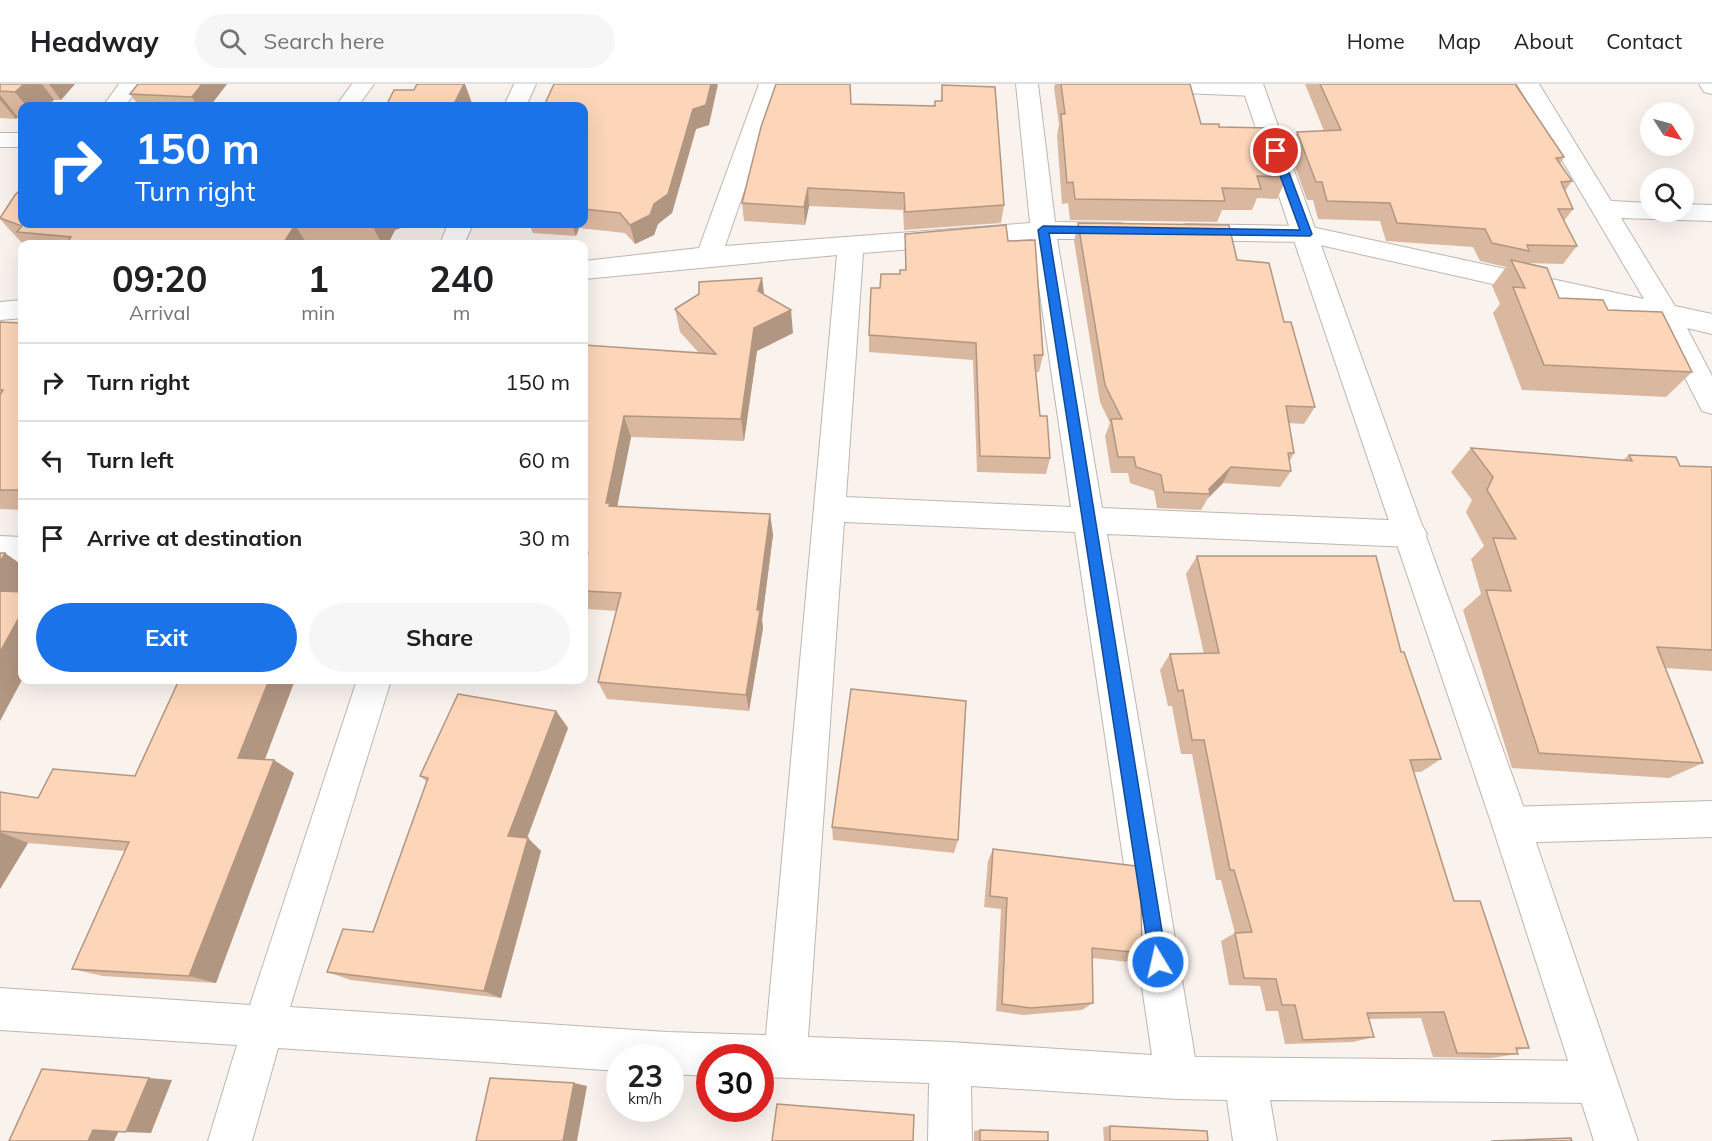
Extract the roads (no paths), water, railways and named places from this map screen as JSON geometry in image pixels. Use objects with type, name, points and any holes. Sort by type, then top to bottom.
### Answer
[{"type":"street","points":[[117,102],[131,84]]},
{"type":"street","points":[[350,102],[363,84]]},
{"type":"street","points":[[517,102],[525,84]]},
{"type":"street","points":[[709,256],[770,84]]},
{"type":"street","points":[[1027,84],[1043,230],[1177,1078]]},
{"type":"street","points":[[1136,84],[1253,87],[1411,534],[1616,1141]]},
{"type":"street","points":[[1528,84],[1666,314],[1712,403]]},
{"type":"street","points":[[0,140],[18,140]]},
{"type":"street","points":[[1603,209],[1640,211]]},
{"type":"street","points":[[1694,213],[1712,213]]},
{"type":"street","points":[[588,270],[709,256],[1043,230],[1306,234],[1712,324]]},
{"type":"street","points":[[785,1058],[851,246]]},
{"type":"street","points":[[0,311],[18,309]]},
{"type":"street","points":[[830,509],[1411,534]]},
{"type":"street","points":[[0,549],[18,550]]},
{"type":"street","points":[[230,1141],[263,1027],[373,684]]},
{"type":"street","points":[[1511,825],[1712,819]]},
{"type":"street","points":[[0,1009],[667,1053],[950,1063],[1177,1078],[1595,1082]]},
{"type":"street","points":[[950,1063],[950,1141]]},
{"type":"street","points":[[1245,1078],[1255,1141]]}]
